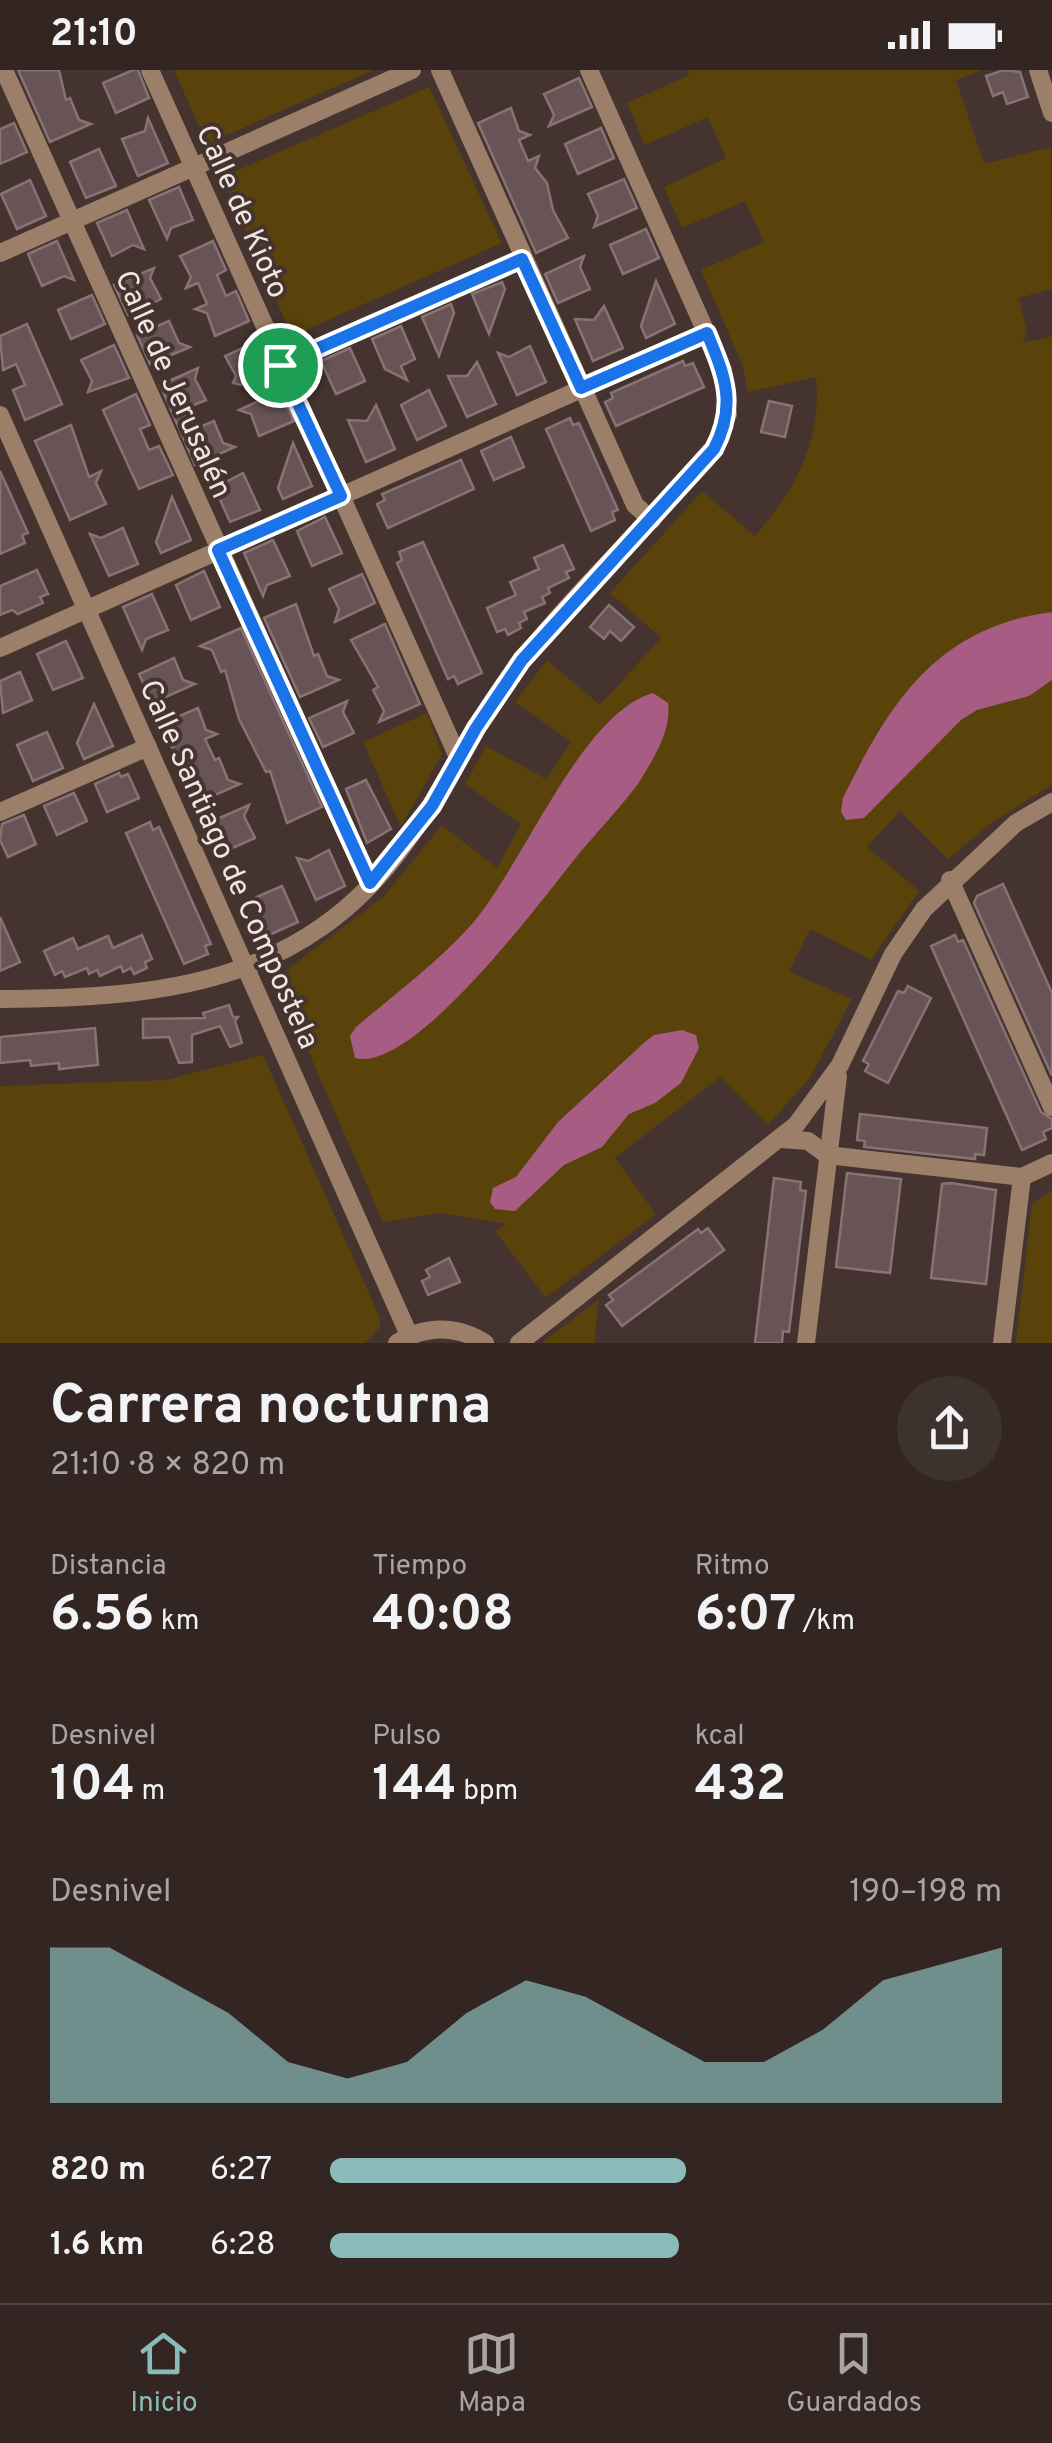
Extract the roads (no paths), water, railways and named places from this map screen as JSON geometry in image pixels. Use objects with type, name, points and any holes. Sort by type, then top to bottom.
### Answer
[{"type":"street","name":"Calle de Jerusalén","points":[[4,70],[370,883]]},
{"type":"street","name":"Calle de Kioto","points":[[150,70],[458,757]]},
{"type":"street","points":[[0,253],[412,70]]},
{"type":"street","points":[[440,70],[634,505],[652,520]]},
{"type":"street","points":[[0,999],[135,995],[184,988],[245,969],[319,926],[370,883],[413,834],[522,660],[714,449],[727,422],[728,388],[590,70]]},
{"type":"street","points":[[1038,70],[1052,113]]},
{"type":"street","points":[[280,365],[522,259]]},
{"type":"street","points":[[0,648],[707,333]]},
{"type":"street","name":"Calle Santiago de Compostela","points":[[0,415],[5,440],[87,608],[403,1339]]},
{"type":"street","points":[[0,812],[148,747]]},
{"type":"street","points":[[519,1343],[781,1138],[819,1097],[840,1065],[893,954],[950,880],[1016,824],[1052,802]]},
{"type":"street","points":[[950,880],[1052,1106]]},
{"type":"street","points":[[806,1343],[840,1065]]},
{"type":"street","points":[[781,1138],[808,1141],[827,1156],[1022,1177],[1052,1163]]},
{"type":"street","points":[[1002,1343],[1022,1177]]},
{"type":"street","points":[[403,1339],[435,1328],[458,1331],[485,1343]]}]
